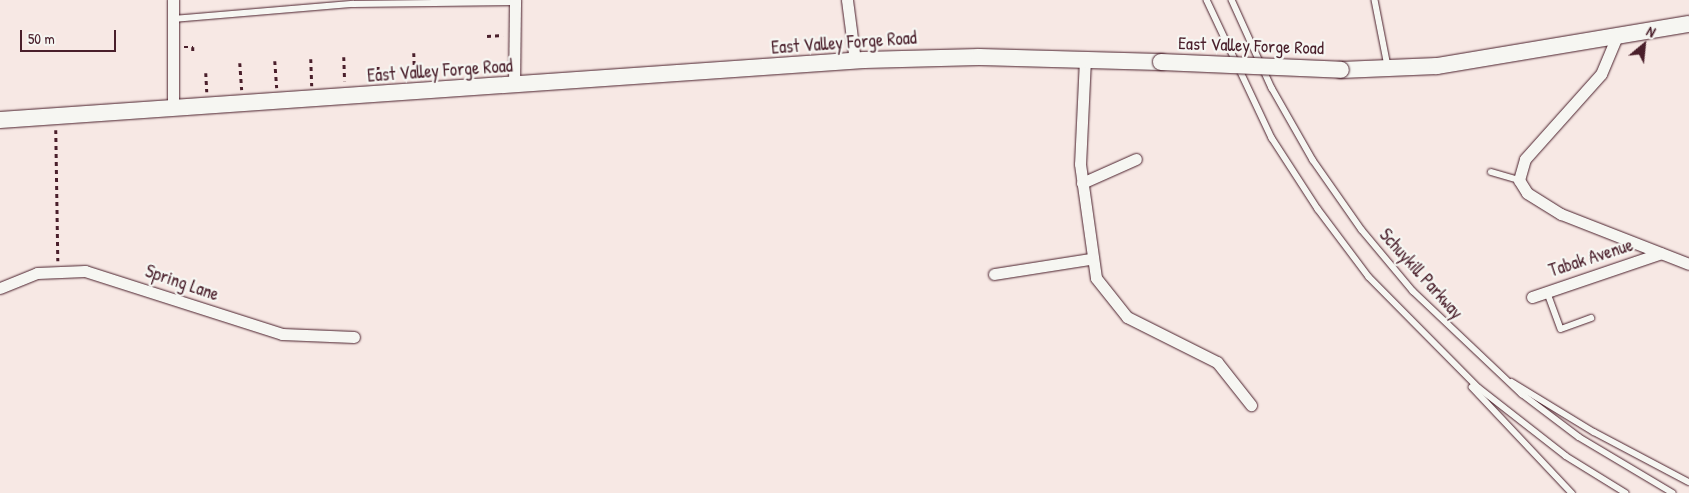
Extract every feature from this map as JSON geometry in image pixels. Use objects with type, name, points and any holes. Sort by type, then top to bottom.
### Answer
[{"type":"main road","name":"East Valley Forge Road","points":[[0,120],[345,98],[855,61],[1085,59],[1341,70],[1389,70],[1689,24]]},
{"type":"street","points":[[173,0],[173,109]]},
{"type":"street","points":[[847,0],[855,61]]},
{"type":"street","points":[[514,86],[515,1]]},
{"type":"street","points":[[1617,36],[1601,74],[1525,159],[1519,180],[1527,193],[1561,214],[1689,264]]},
{"type":"street","points":[[1085,59],[1082,183],[1090,259],[1101,287],[1127,317],[1209,356],[1251,405]]},
{"type":"street","points":[[1082,183],[1136,159]]},
{"type":"street","name":"Tabak Avenue","points":[[1532,297],[1661,253]]},
{"type":"street","points":[[994,274],[1090,259]]},
{"type":"street","name":"Spring Lane","points":[[0,288],[37,274],[85,271],[282,334],[354,337]]},
{"type":"lane","points":[[1206,0],[1251,98],[1318,209],[1369,277],[1572,493]]},
{"type":"lane","name":"Schuykill Parkway","points":[[1232,0],[1272,88],[1337,196],[1413,291],[1494,370],[1579,436],[1673,493]]},
{"type":"lane","points":[[1375,0],[1389,70]]},
{"type":"lane","points":[[173,19],[353,4],[515,1]]},
{"type":"lane","points":[[1490,172],[1519,180]]},
{"type":"lane","points":[[1547,292],[1561,329],[1591,318]]},
{"type":"lane","points":[[1450,363],[1540,437],[1626,493]]},
{"type":"lane","points":[[1494,370],[1594,432],[1689,482]]},
{"type":"path","points":[[487,36],[514,34]]},
{"type":"path","points":[[414,53],[416,92]]},
{"type":"path","points":[[344,57],[345,98]]},
{"type":"path","points":[[311,59],[313,100]]},
{"type":"path","points":[[275,61],[278,102]]},
{"type":"path","points":[[240,63],[243,104]]},
{"type":"path","points":[[206,73],[208,106]]},
{"type":"path","points":[[55,124],[58,261]]}]
